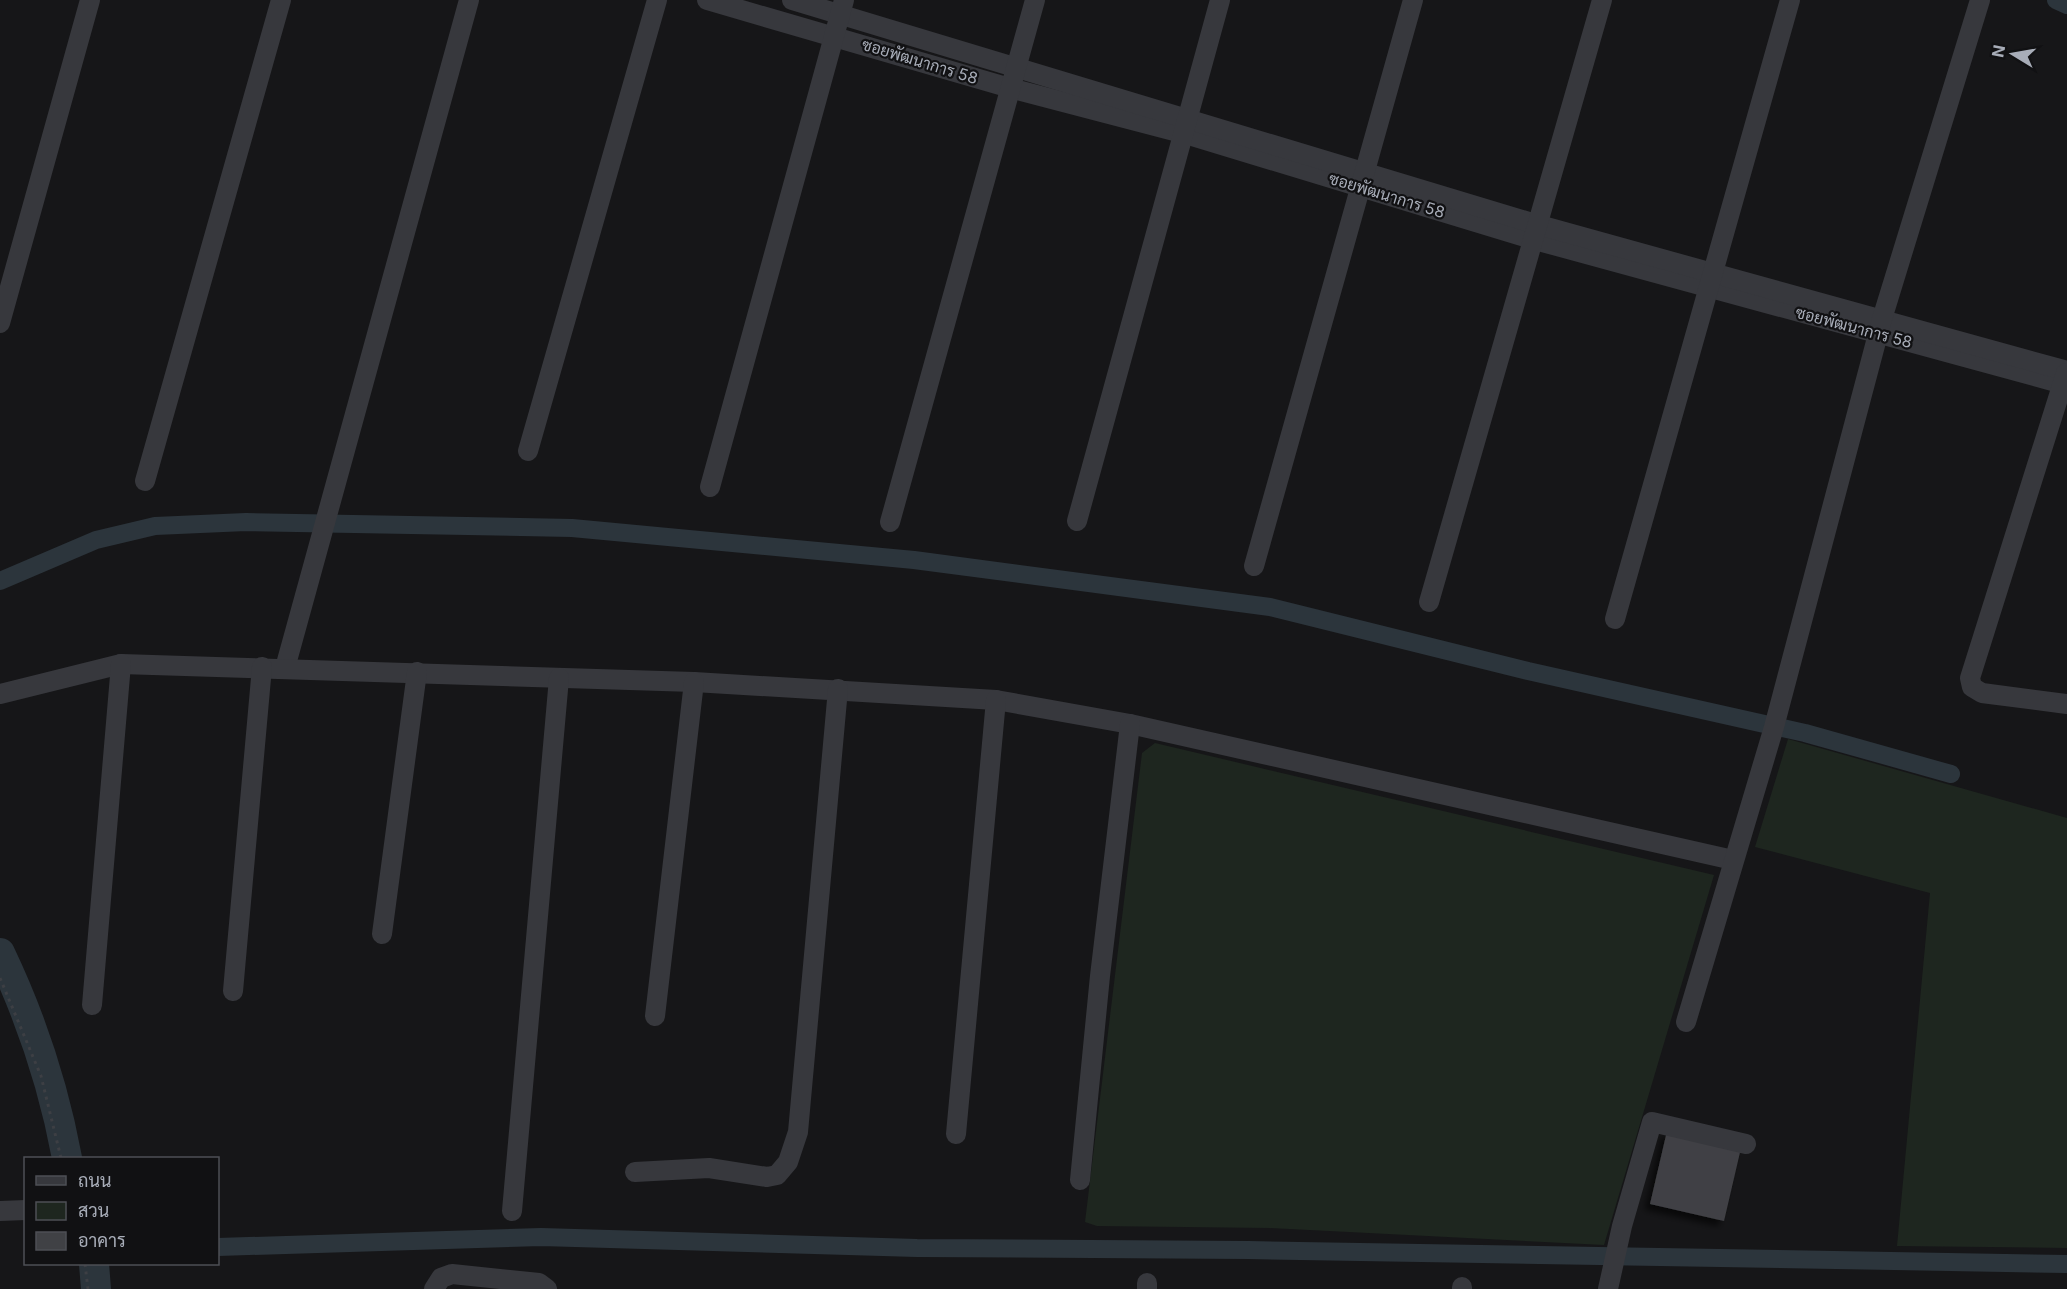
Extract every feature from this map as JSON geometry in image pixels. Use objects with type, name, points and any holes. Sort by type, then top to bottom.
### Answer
[{"type":"street","points":[[0,323],[90,0]]},
{"type":"street","points":[[145,481],[281,0]]},
{"type":"street","points":[[285,668],[469,0]]},
{"type":"street","points":[[528,451],[657,0]]},
{"type":"street","name":"ซอยพัฒนาการ 58","points":[[707,0],[834,35],[1010,88],[1184,126]]},
{"type":"street","name":"ซอยพัฒนาการ 58","points":[[792,0],[842,7],[1184,126],[1537,232],[2066,378]]},
{"type":"street","points":[[890,522],[1035,0]]},
{"type":"street","points":[[1077,521],[1220,0]]},
{"type":"street","points":[[1254,567],[1413,0]]},
{"type":"street","points":[[1429,602],[1602,0]]},
{"type":"street","points":[[1614,619],[1712,281],[1790,0]]},
{"type":"street","points":[[1686,1022],[1774,727],[1880,327],[1980,0]]},
{"type":"street","points":[[710,487],[842,7]]},
{"type":"street","points":[[2066,378],[1970,678],[1972,687],[1982,693],[2067,704]]},
{"type":"street","points":[[0,694],[121,664],[694,682],[996,700],[1130,724],[1733,861]]},
{"type":"street","points":[[92,1005],[121,664]]},
{"type":"street","points":[[232,991],[262,667]]},
{"type":"street","points":[[382,934],[417,672]]},
{"type":"street","points":[[512,1211],[559,678]]},
{"type":"street","points":[[655,1016],[694,682]]},
{"type":"street","points":[[635,1172],[709,1168],[767,1177],[777,1175],[788,1162],[798,1132],[838,689]]},
{"type":"street","points":[[956,1134],[996,700]]},
{"type":"street","points":[[1080,1180],[1100,976],[1130,724]]},
{"type":"street","points":[[1608,1285],[1622,1226],[1652,1122],[1746,1144]]},
{"type":"street","points":[[0,1211],[24,1210]]},
{"type":"street","points":[[434,1289],[441,1278],[452,1274],[539,1283],[547,1289]]},
{"type":"path","points":[[0,978],[41,1076],[61,1157]]},
{"type":"path","points":[[85,1265],[88,1289]]},
{"type":"green space","points":[[1788,739],[2067,818],[2067,1248],[1897,1246],[1930,893],[1755,847]]},
{"type":"green space","points":[[1155,743],[1714,875],[1604,1245],[1269,1228],[1097,1226],[1085,1222],[1142,753]]},
{"type":"building","points":[[1667,1131],[1741,1148],[1724,1221],[1650,1204]]},
{"type":"waterway","points":[[2056,0],[2067,5]]},
{"type":"waterway","points":[[0,581],[96,540],[155,526],[246,522],[572,528],[914,560],[1270,607],[1528,671],[1805,733],[1951,774]]},
{"type":"waterway","points":[[0,953],[22,1003],[40,1054],[67,1157]]},
{"type":"waterway","points":[[219,1247],[541,1237],[917,1248],[1248,1250],[2067,1264]]},
{"type":"waterway","points":[[94,1265],[96,1289]]}]
